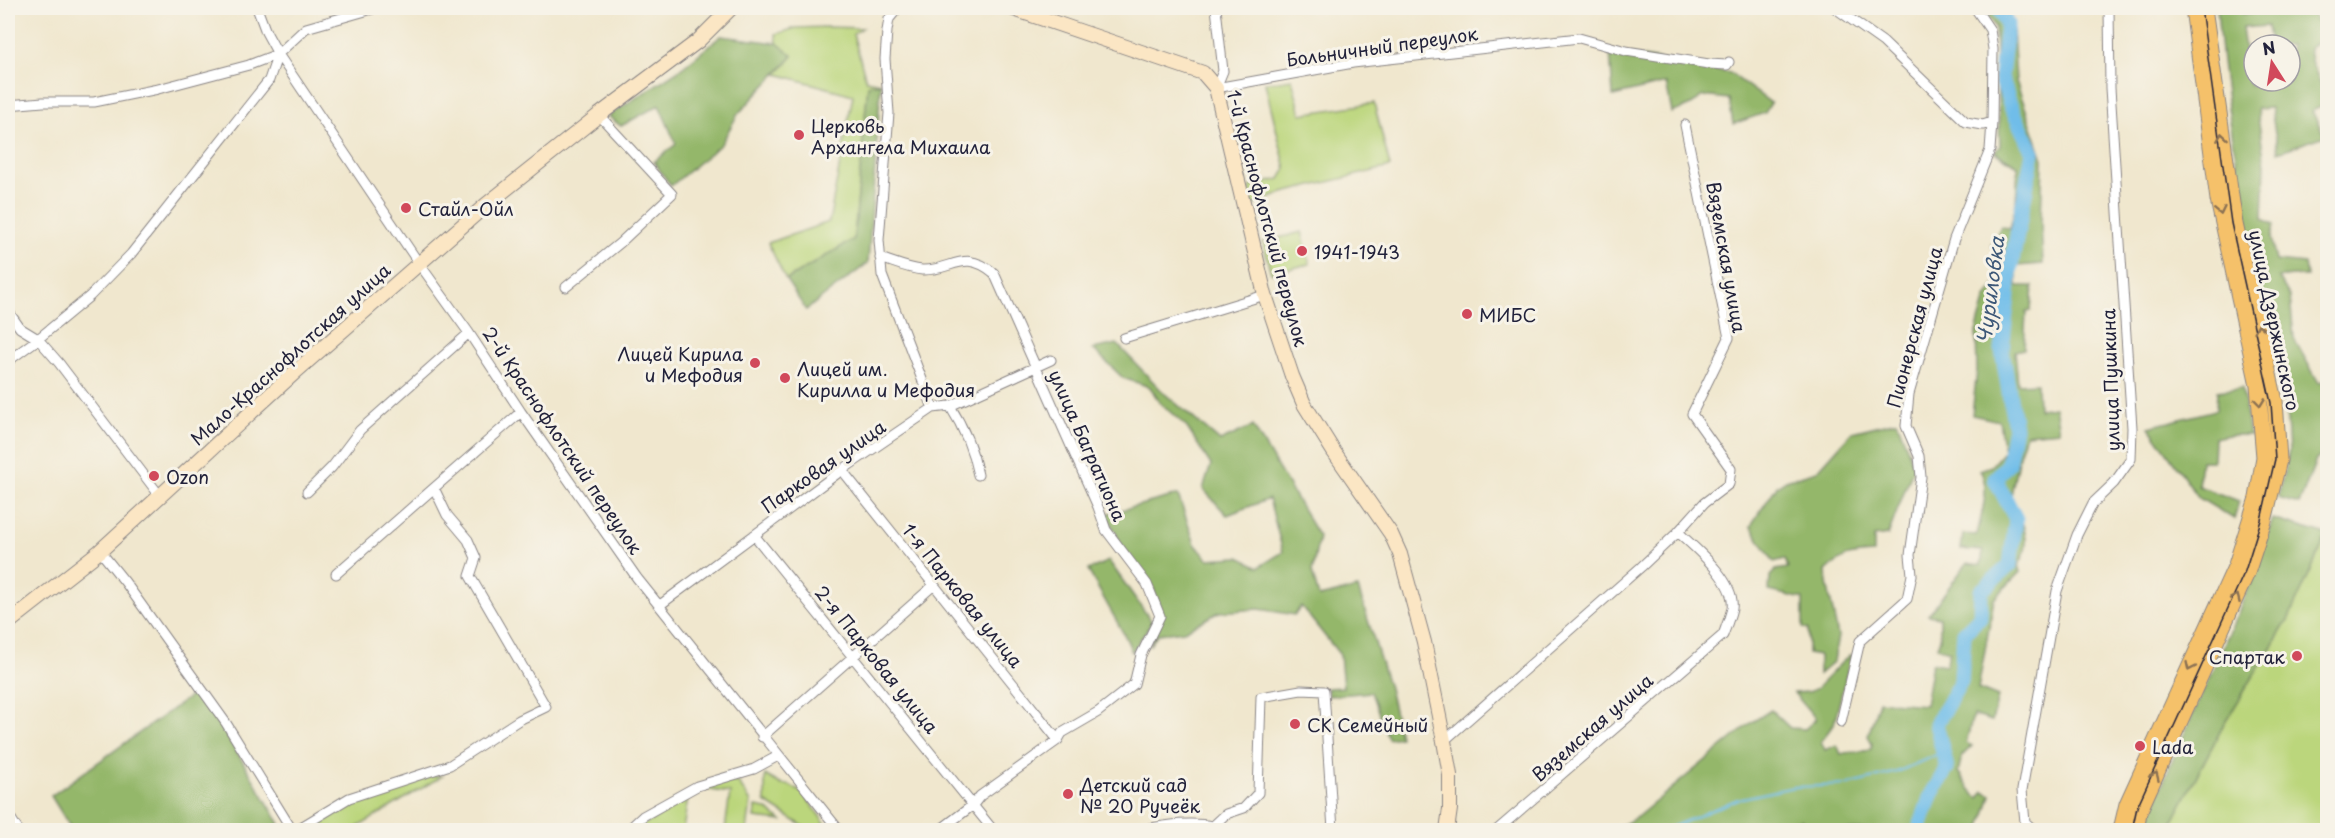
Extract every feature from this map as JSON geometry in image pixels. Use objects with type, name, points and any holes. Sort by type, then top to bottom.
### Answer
[{"type":"main road","name":"улица Дзержинского","points":[[2121,831],[2127,804],[2235,565],[2256,498],[2264,457],[2258,385],[2218,200],[2193,8]]},
{"type":"main road","name":"улица Дзержинского","points":[[2136,831],[2139,812],[2247,573],[2264,521],[2279,460],[2275,400],[2235,224],[2204,8]]},
{"type":"street","name":"2-й Краснофлотский переулок","points":[[257,8],[278,54],[418,262],[470,333],[520,412],[638,578],[762,737],[839,831]]},
{"type":"street","points":[[8,105],[94,102],[158,89],[249,65],[278,54],[306,28],[376,8]]},
{"type":"street","name":"Мало-Краснофлотская улица","points":[[8,623],[100,551],[418,262],[599,115],[698,41],[730,8]]},
{"type":"street","points":[[898,8],[889,19],[886,40],[889,113],[879,231],[880,258],[882,275],[933,408],[950,406],[1051,360]]},
{"type":"street","name":"1-й Краснофлотский переулок","points":[[1011,8],[1203,73],[1216,88],[1265,295],[1292,376],[1304,404],[1391,534],[1400,554],[1424,642],[1450,775],[1450,809],[1447,831]]},
{"type":"street","points":[[1216,8],[1223,70],[1216,88]]},
{"type":"street","points":[[1834,8],[1883,42],[1966,122],[1983,125],[1992,122]]},
{"type":"street","name":"Пионерская улица","points":[[1841,722],[1860,641],[1907,599],[1912,575],[1910,555],[1922,477],[1919,456],[1906,426],[1909,394],[1954,238],[1990,150],[1993,49],[1990,30],[1975,8]]},
{"type":"street","name":"улица Пушкина","points":[[2034,831],[2025,822],[2022,790],[2056,591],[2077,535],[2093,502],[2114,483],[2131,459],[2132,428],[2110,88],[2109,8]]},
{"type":"street","name":"Больничный переулок","points":[[1216,88],[1353,63],[1580,38],[1636,52],[1709,64],[1727,65],[1729,62]]},
{"type":"street","points":[[8,361],[90,296],[131,254],[269,80],[278,54]]},
{"type":"street","points":[[566,287],[620,243],[672,194],[599,115]]},
{"type":"street","name":"Вяземская улица","points":[[1444,741],[1678,532],[1704,503],[1729,483],[1731,469],[1692,414],[1729,338],[1685,125]]},
{"type":"street","name":"улица Багратиона","points":[[880,258],[922,270],[966,261],[981,262],[994,273],[1098,507],[1106,530],[1147,584],[1160,616],[1141,655],[1134,684],[1098,712],[1062,733],[1058,740],[980,796],[973,805]]},
{"type":"street","points":[[1124,338],[1265,295]]},
{"type":"street","points":[[8,311],[20,328],[38,339],[59,363],[160,496]]},
{"type":"street","points":[[307,492],[332,467],[360,430],[470,333]]},
{"type":"street","points":[[950,406],[962,425],[974,455],[978,475]]},
{"type":"street","name":"Парковая улица","points":[[660,605],[842,470],[933,408]]},
{"type":"street","points":[[336,574],[452,475],[520,412]]},
{"type":"street","name":"1-я Парковая улица","points":[[842,470],[1058,740]]},
{"type":"street","points":[[100,551],[125,582],[226,723],[294,831],[349,798],[450,765],[519,720],[546,707],[470,576],[476,558],[468,540],[447,515],[434,488]]},
{"type":"street","name":"Вяземская улица","points":[[1497,831],[1723,635],[1732,606],[1731,597],[1714,565],[1678,532]]},
{"type":"street","name":"2-я Парковая улица","points":[[754,535],[973,805]]},
{"type":"street","points":[[762,737],[934,585]]},
{"type":"street","points":[[1139,831],[1199,823],[1214,828],[1226,813],[1244,808],[1258,793],[1262,697],[1301,690],[1324,691],[1333,831]]},
{"type":"street","points":[[628,831],[643,816],[697,786],[754,769],[778,756]]},
{"type":"street","points":[[940,831],[973,805],[993,831]]},
{"type":"street","points":[[8,813],[18,831]]},
{"type":"green space","points":[[1984,8],[2008,8],[2013,29],[2016,81],[2043,159],[2041,222],[2043,264],[2017,266],[2017,286],[2033,286],[2031,311],[2026,312],[2024,349],[2015,351],[2018,384],[2037,383],[2038,409],[2055,407],[2059,431],[2026,434],[2019,455],[2010,500],[2025,532],[2025,549],[2018,565],[2020,572],[1994,599],[1978,689],[1998,697],[1992,721],[1973,715],[1966,743],[1972,746],[1962,756],[1958,772],[1976,796],[1979,798],[1984,791],[1991,795],[1980,830],[1803,830],[1802,820],[1760,830],[1614,830],[1637,817],[1752,722],[1771,710],[1790,728],[1805,729],[1816,719],[1794,693],[1809,692],[1817,688],[1849,655],[1851,656],[1834,724],[1821,741],[1825,750],[1837,745],[1841,754],[1871,749],[1872,743],[1868,736],[1879,701],[1925,705],[1932,663],[1946,665],[1950,651],[1937,647],[1940,639],[1940,617],[1928,615],[1967,563],[1981,565],[1983,551],[1961,549],[1963,534],[1977,535],[1985,493],[1980,470],[1991,466],[2004,451],[1999,421],[1972,415],[1977,370],[1976,332],[1986,297],[2001,277],[2007,251],[1991,246],[2001,226],[2010,229],[2016,204],[2018,166],[1995,152],[2000,146],[1995,27]]},
{"type":"green space","points":[[2217,8],[2242,8],[2243,14],[2268,10],[2268,8],[2309,8],[2327,36],[2309,48],[2311,61],[2327,98],[2327,104],[2312,111],[2325,136],[2278,152],[2271,108],[2257,109],[2265,165],[2263,218],[2274,225],[2271,238],[2276,261],[2305,264],[2307,276],[2279,278],[2290,297],[2294,339],[2319,383],[2327,379],[2327,451],[2316,460],[2299,504],[2278,498],[2289,451],[2287,420],[2246,215],[2229,112]]},
{"type":"green space","points":[[796,28],[862,28],[853,34],[866,80],[881,83],[868,85],[854,239],[786,280],[768,243],[829,222],[853,95],[777,74],[793,56],[777,43],[776,34]]},
{"type":"green space","points":[[721,36],[777,43],[793,56],[738,114],[721,144],[671,186],[654,162],[676,144],[659,105],[621,126],[608,116],[682,68]]},
{"type":"green space","points":[[1610,51],[1730,73],[1771,103],[1765,113],[1733,124],[1729,99],[1702,96],[1693,104],[1672,113],[1666,83],[1613,96]]},
{"type":"green space","points":[[1292,79],[1301,114],[1374,103],[1390,167],[1283,193],[1253,205],[1249,187],[1280,179],[1286,169],[1265,83]]},
{"type":"green space","points":[[881,83],[868,263],[806,310],[786,280],[854,239],[868,85]]},
{"type":"green space","points":[[1302,232],[1310,264],[1271,273],[1263,242]]},
{"type":"green space","points":[[1117,344],[1164,393],[1220,441],[1253,426],[1319,537],[1312,572],[1319,597],[1358,588],[1389,688],[1400,737],[1388,739],[1371,692],[1328,696],[1327,688],[1343,687],[1340,655],[1301,606],[1295,615],[1259,609],[1219,612],[1184,631],[1158,634],[1149,646],[1162,617],[1153,586],[1126,553],[1106,514],[1178,495],[1195,544],[1208,559],[1239,557],[1259,567],[1283,552],[1269,499],[1227,515],[1203,489],[1211,465],[1186,426],[1160,403],[1150,387],[1123,378],[1093,349]]},
{"type":"green space","points":[[2242,388],[2250,435],[2214,438],[2213,461],[2201,461],[2198,486],[2239,501],[2234,519],[2199,498],[2149,427],[2216,410],[2217,391]]},
{"type":"green space","points":[[1897,421],[1914,466],[1888,535],[1874,537],[1874,553],[1848,556],[1826,571],[1838,636],[1834,661],[1819,674],[1819,656],[1808,654],[1808,629],[1803,628],[1803,599],[1769,591],[1770,576],[1776,570],[1788,568],[1785,559],[1774,562],[1751,527],[1777,486],[1786,480],[1817,471],[1852,432]]},
{"type":"green space","points":[[2273,519],[2327,535],[2288,620],[2224,724],[2168,830],[2146,830],[2166,775],[2241,606]]},
{"type":"green space","name":"Спартак","points":[[2327,535],[2327,830],[2168,830],[2224,724],[2288,620]]},
{"type":"green space","points":[[1109,561],[1152,622],[1132,652],[1088,570]]},
{"type":"green space","points":[[195,693],[222,727],[280,824],[270,830],[72,830],[51,796]]},
{"type":"green space","points":[[431,775],[442,776],[353,830],[309,830],[347,806],[373,800]]},
{"type":"green space","points":[[765,775],[803,793],[830,830],[809,830],[765,802]]},
{"type":"green space","points":[[725,781],[738,782],[751,802],[747,830],[725,830],[730,793],[698,788]]},
{"type":"green space","points":[[688,797],[683,830],[637,830],[640,827]]},
{"type":"green space","points":[[756,807],[766,809],[782,821],[755,818]]},
{"type":"waterway","name":"Чуриловка","points":[[1919,830],[1931,795],[1947,768],[1936,724],[1961,681],[1964,633],[1980,617],[1981,591],[2010,565],[2016,519],[1995,479],[2008,463],[2015,428],[2002,350],[2011,266],[2033,152],[2011,107],[2001,77],[2007,24],[1998,8]]},
{"type":"waterway","points":[[1665,830],[1738,799],[1794,787],[1848,785],[1897,772],[1943,752]]},
{"type":"tram line","points":[[2132,830],[2137,807],[2245,571],[2261,520],[2275,459],[2271,403],[2231,223],[2201,8]]},
{"type":"place","name":"Церковь Архангела Михаила","points":[[799,135]]},
{"type":"place","name":"Стайл-Ойл","points":[[406,208]]},
{"type":"place","name":"1941-1943","points":[[1302,251]]},
{"type":"place","name":"МИБС","points":[[1467,314]]},
{"type":"place","name":"Лицей Кирила и Мефодия","points":[[755,363]]},
{"type":"place","name":"Лицей им. Кирилла и Мефодия","points":[[785,378]]},
{"type":"place","name":"Ozon","points":[[154,476]]},
{"type":"place","name":"Спартак","points":[[2297,656]]},
{"type":"place","name":"СК Семейный","points":[[1295,724]]},
{"type":"place","name":"Lada","points":[[2140,746]]},
{"type":"place","name":"Детский сад № 20 Ручеёк","points":[[1068,794]]}]
